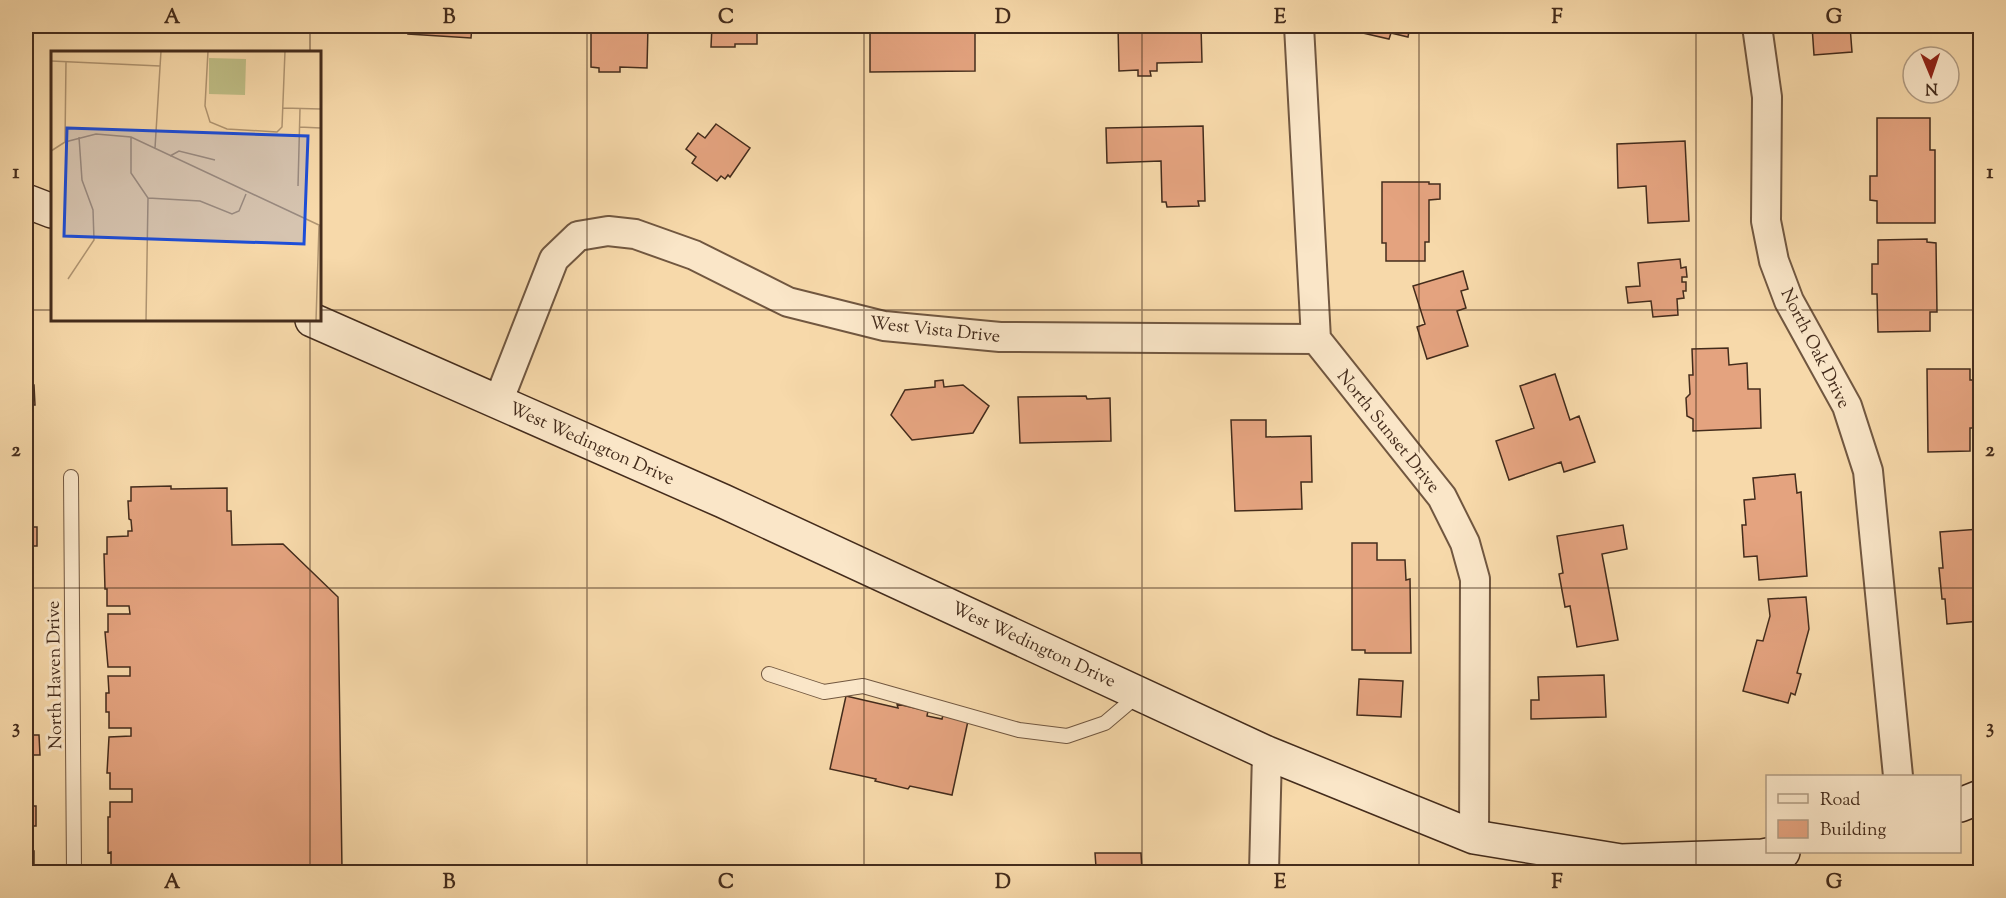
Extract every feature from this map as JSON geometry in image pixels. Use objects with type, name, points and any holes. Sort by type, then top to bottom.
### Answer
[{"type":"main road","points":[[26,201],[51,211]]},
{"type":"main road","name":"West Wedington Drive","points":[[314,321],[723,501],[1267,753],[1474,837],[1621,861],[1763,856],[1778,853]]},
{"type":"main road","points":[[1961,803],[1980,796]]},
{"type":"street","points":[[1299,26],[1316,339]]},
{"type":"street","name":"North Oak Drive","points":[[1757,26],[1767,97],[1766,220],[1774,261],[1789,301],[1847,406],[1868,471],[1898,775]]},
{"type":"street","name":"West Vista Drive","points":[[498,402],[554,259],[578,236],[608,231],[635,234],[694,255],[788,302],[884,326],[1000,337],[1316,339]]},
{"type":"street","name":"North Sunset Drive","points":[[1316,339],[1442,497],[1465,543],[1474,579],[1474,837]]},
{"type":"street","points":[[1264,873],[1267,753]]},
{"type":"lane","name":"North Haven Drive","points":[[70,477],[74,873]]},
{"type":"lane","points":[[769,674],[824,692],[863,686],[1019,730],[1067,736],[1105,723],[1139,693]]},
{"type":"building","points":[[409,26],[472,26],[471,38],[408,34]]},
{"type":"building","points":[[583,26],[648,26],[647,68],[620,67],[620,72],[599,72],[599,68],[591,67],[591,32],[583,32]]},
{"type":"building","points":[[712,26],[757,26],[757,44],[711,47]]},
{"type":"building","points":[[870,26],[975,26],[975,71],[870,72]]},
{"type":"building","points":[[1118,26],[1201,26],[1202,62],[1157,63],[1157,71],[1150,71],[1151,76],[1138,76],[1138,70],[1119,71]]},
{"type":"building","points":[[1356,26],[1410,26],[1408,37],[1391,33],[1389,39],[1354,31]]},
{"type":"building","points":[[1812,26],[1850,26],[1852,52],[1814,55]]},
{"type":"building","points":[[1877,118],[1930,118],[1930,150],[1935,150],[1935,223],[1877,223],[1877,201],[1870,200],[1870,176],[1877,176]]},
{"type":"building","points":[[716,124],[750,148],[730,177],[728,175],[725,179],[721,176],[717,181],[692,163],[696,157],[686,149],[698,133],[705,138]]},
{"type":"building","points":[[1203,126],[1205,201],[1198,201],[1199,206],[1167,207],[1166,202],[1162,202],[1161,161],[1107,163],[1106,128]]},
{"type":"building","points":[[1685,141],[1689,221],[1648,223],[1646,186],[1618,188],[1617,144]]},
{"type":"building","points":[[1382,182],[1440,184],[1440,199],[1429,200],[1429,242],[1425,242],[1425,261],[1386,261],[1386,243],[1382,243]]},
{"type":"building","points":[[1927,239],[1927,242],[1936,243],[1937,312],[1930,312],[1930,331],[1878,332],[1877,294],[1872,294],[1872,264],[1878,264],[1878,240]]},
{"type":"building","points":[[1680,259],[1681,268],[1686,267],[1687,277],[1682,277],[1682,282],[1686,282],[1686,291],[1683,291],[1684,298],[1677,299],[1678,315],[1653,317],[1651,301],[1628,303],[1626,287],[1640,286],[1638,263]]},
{"type":"building","points":[[1463,271],[1468,289],[1461,291],[1466,308],[1457,311],[1468,346],[1427,359],[1417,327],[1425,324],[1413,286]]},
{"type":"building","points":[[1728,348],[1729,365],[1747,363],[1748,389],[1760,389],[1761,428],[1693,431],[1693,419],[1687,416],[1686,398],[1690,394],[1689,375],[1693,375],[1692,349]]},
{"type":"building","points":[[26,360],[27,385],[34,385],[35,405],[27,405],[28,431],[26,431]]},
{"type":"building","points":[[1927,369],[1970,369],[1970,380],[1976,380],[1977,428],[1970,428],[1970,451],[1928,452]]},
{"type":"building","points":[[1555,374],[1570,420],[1579,416],[1595,462],[1564,472],[1561,462],[1509,480],[1496,441],[1534,428],[1520,386]]},
{"type":"building","points":[[943,380],[944,387],[963,385],[989,406],[973,433],[912,440],[891,415],[905,390],[935,387],[935,381]]},
{"type":"building","points":[[1086,396],[1087,399],[1110,398],[1111,441],[1020,443],[1018,397]]},
{"type":"building","points":[[1231,420],[1266,420],[1266,437],[1311,436],[1312,482],[1301,482],[1302,509],[1235,511]]},
{"type":"building","points":[[31,455],[31,476],[26,476],[26,456]]},
{"type":"building","points":[[1795,474],[1797,493],[1801,492],[1807,576],[1759,580],[1757,556],[1744,557],[1742,525],[1746,525],[1744,500],[1755,499],[1753,478]]},
{"type":"building","points":[[171,486],[171,489],[227,488],[227,511],[231,511],[232,545],[283,544],[338,597],[342,870],[132,872],[132,868],[111,868],[111,852],[108,853],[110,802],[132,802],[132,789],[110,789],[110,773],[107,773],[109,737],[131,736],[131,728],[109,728],[106,693],[109,693],[108,676],[130,676],[130,667],[108,667],[105,632],[108,632],[108,614],[130,614],[129,606],[107,606],[104,554],[107,554],[107,537],[128,536],[128,531],[132,531],[128,501],[131,501],[131,487]]},
{"type":"building","points":[[26,500],[29,500],[29,527],[37,527],[37,546],[30,546],[30,572],[26,572]]},
{"type":"building","points":[[1623,525],[1627,549],[1602,554],[1618,640],[1577,647],[1570,606],[1565,607],[1559,574],[1563,573],[1557,536]]},
{"type":"building","points":[[1980,529],[1980,621],[1947,624],[1939,568],[1943,568],[1940,532]]},
{"type":"building","points":[[1352,543],[1377,543],[1377,560],[1405,560],[1406,580],[1410,579],[1411,653],[1365,653],[1365,650],[1352,650]]},
{"type":"building","points":[[1806,597],[1809,629],[1797,673],[1801,674],[1795,695],[1791,693],[1788,703],[1743,691],[1757,640],[1763,641],[1770,616],[1768,599]]},
{"type":"building","points":[[1604,675],[1606,717],[1531,719],[1531,700],[1539,700],[1538,677]]},
{"type":"building","points":[[1359,679],[1403,681],[1401,717],[1357,715]]},
{"type":"building","points":[[846,696],[898,708],[897,704],[928,711],[927,716],[942,719],[943,715],[968,721],[952,795],[910,786],[908,789],[830,769]]},
{"type":"building","points":[[26,710],[32,710],[32,735],[39,735],[40,755],[32,755],[33,781],[26,782]]},
{"type":"building","points":[[26,792],[28,792],[29,806],[36,806],[36,826],[29,826],[29,841],[26,841]]},
{"type":"building","points":[[26,851],[34,851],[34,872],[26,872]]},
{"type":"building","points":[[1095,853],[1141,853],[1142,872],[1082,872],[1082,868],[1096,867]]}]
